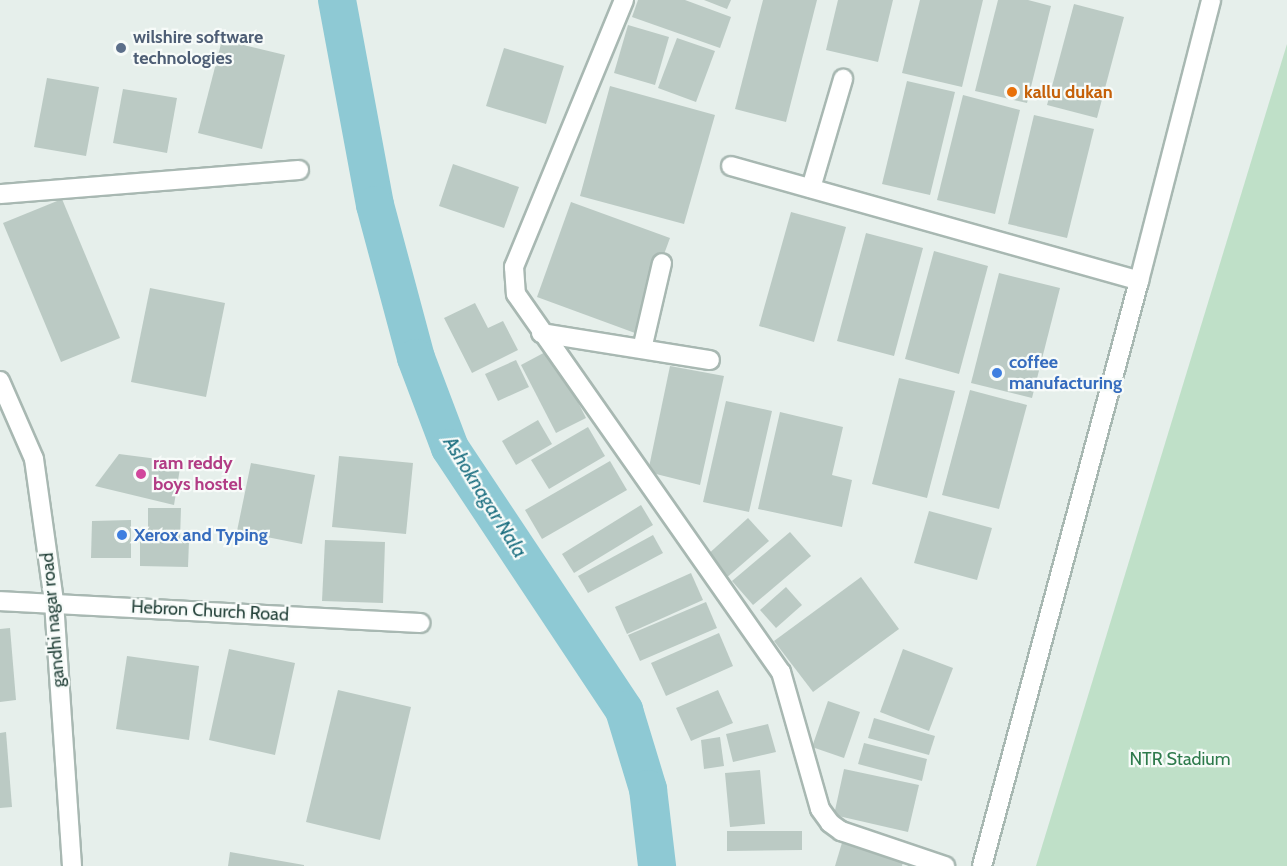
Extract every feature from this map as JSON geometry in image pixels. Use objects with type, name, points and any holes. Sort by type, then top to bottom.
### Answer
[{"type":"street","points":[[624,0],[514,267],[516,294],[541,333],[781,672],[820,809],[830,824],[841,831],[945,866]]},
{"type":"street","points":[[982,866],[1139,281],[1211,0]]},
{"type":"street","points":[[811,188],[843,79]]},
{"type":"street","points":[[731,166],[1139,281]]},
{"type":"street","points":[[0,194],[298,170]]},
{"type":"street","points":[[642,349],[662,263]]},
{"type":"street","points":[[541,333],[710,360]]},
{"type":"street","name":"gandhi nagar road","points":[[0,381],[34,459],[54,602],[72,866]]},
{"type":"street","name":"Hebron Church Road","points":[[0,601],[54,602],[420,623]]},
{"type":"green space","name":"NTR Stadium","points":[[1287,44],[1287,866],[1036,866]]},
{"type":"building","points":[[638,0],[685,0],[731,17],[720,48],[632,17]]},
{"type":"building","points":[[704,0],[731,0],[727,9]]},
{"type":"building","points":[[763,0],[817,0],[786,122],[735,109]]},
{"type":"building","points":[[838,0],[893,0],[878,62],[826,50]]},
{"type":"building","points":[[920,0],[983,0],[962,87],[902,73]]},
{"type":"building","points":[[998,0],[1028,0],[1051,6],[1027,103],[975,91]]},
{"type":"building","points":[[1074,4],[1124,17],[1097,118],[1047,105]]},
{"type":"building","points":[[628,25],[669,37],[655,85],[614,73]]},
{"type":"building","points":[[677,38],[715,51],[696,102],[658,88]]},
{"type":"building","points":[[222,40],[285,55],[262,149],[198,133]]},
{"type":"building","points":[[504,48],[564,66],[546,124],[486,106]]},
{"type":"building","points":[[47,78],[99,87],[86,156],[34,147]]},
{"type":"building","points":[[907,81],[955,92],[930,195],[882,184]]},
{"type":"building","points":[[610,86],[715,115],[684,224],[580,196]]},
{"type":"building","points":[[123,89],[177,98],[167,153],[113,143]]},
{"type":"building","points":[[963,95],[1020,110],[995,214],[937,200]]},
{"type":"building","points":[[1034,115],[1094,129],[1067,238],[1008,224]]},
{"type":"building","points":[[453,164],[519,187],[504,228],[439,206]]},
{"type":"building","points":[[62,199],[120,338],[61,362],[3,223]]},
{"type":"building","points":[[571,202],[670,238],[635,333],[537,297]]},
{"type":"building","points":[[791,212],[846,227],[814,342],[759,326]]},
{"type":"building","points":[[866,233],[923,248],[894,356],[837,341]]},
{"type":"building","points":[[934,251],[988,266],[959,374],[905,359]]},
{"type":"building","points":[[999,273],[1060,288],[1032,398],[971,383]]},
{"type":"building","points":[[150,288],[225,303],[206,397],[131,382]]},
{"type":"building","points":[[475,303],[488,328],[503,321],[518,350],[472,373],[444,318]]},
{"type":"building","points":[[551,349],[586,418],[556,433],[521,365]]},
{"type":"building","points":[[516,360],[529,387],[498,401],[485,374]]},
{"type":"building","points":[[670,366],[724,376],[700,485],[648,472]]},
{"type":"building","points":[[899,378],[955,391],[927,498],[872,484]]},
{"type":"building","points":[[970,390],[1027,405],[999,509],[942,495]]},
{"type":"building","points":[[726,401],[772,411],[749,512],[703,502]]},
{"type":"building","points":[[780,412],[843,427],[832,475],[852,480],[842,527],[758,509]]},
{"type":"building","points":[[538,420],[552,444],[516,465],[502,441]]},
{"type":"building","points":[[588,427],[605,456],[549,489],[531,460]]},
{"type":"building","name":"ram reddy boys hostel","points":[[119,454],[181,462],[174,505],[95,486]]},
{"type":"building","points":[[339,456],[413,463],[406,534],[332,527]]},
{"type":"building","points":[[610,461],[627,490],[542,539],[525,510]]},
{"type":"building","points":[[251,463],[315,475],[302,544],[237,531]]},
{"type":"building","points":[[641,505],[653,525],[574,573],[562,554]]},
{"type":"building","points":[[148,508],[181,508],[180,539],[148,539]]},
{"type":"building","points":[[929,511],[992,528],[977,580],[914,563]]},
{"type":"building","points":[[748,518],[769,541],[725,579],[705,557]]},
{"type":"building","points":[[131,520],[131,558],[91,558],[92,521]]},
{"type":"building","points":[[790,532],[811,556],[753,605],[732,581]]},
{"type":"building","points":[[653,535],[663,553],[588,593],[578,576]]},
{"type":"building","points":[[140,540],[189,541],[188,567],[140,566]]},
{"type":"building","points":[[325,540],[385,542],[383,603],[322,601]]},
{"type":"building","points":[[691,573],[703,600],[627,634],[615,607]]},
{"type":"building","points":[[861,577],[899,629],[813,692],[774,641]]},
{"type":"building","points":[[786,587],[802,605],[776,628],[760,610]]},
{"type":"building","points":[[706,602],[717,628],[640,661],[628,635]]},
{"type":"building","points":[[10,628],[16,700],[0,702],[0,629]]},
{"type":"building","points":[[719,633],[733,666],[666,696],[651,663]]},
{"type":"building","points":[[229,649],[295,663],[275,755],[209,740]]},
{"type":"building","points":[[903,649],[953,668],[929,731],[880,712]]},
{"type":"building","points":[[127,656],[199,666],[189,740],[116,729]]},
{"type":"building","points":[[338,690],[411,707],[380,840],[306,822]]},
{"type":"building","points":[[718,690],[733,723],[691,741],[676,708]]},
{"type":"building","points":[[828,701],[860,712],[844,758],[812,747]]},
{"type":"building","points":[[874,718],[935,736],[929,755],[868,738]]},
{"type":"building","points":[[768,724],[776,752],[733,762],[726,734]]},
{"type":"building","points":[[6,732],[12,807],[0,808],[0,733]]},
{"type":"building","points":[[720,737],[724,766],[704,769],[701,740]]},
{"type":"building","points":[[864,743],[927,759],[922,781],[858,764]]},
{"type":"building","points":[[844,769],[919,785],[908,832],[834,815]]},
{"type":"building","points":[[760,770],[765,824],[730,827],[725,773]]},
{"type":"building","points":[[727,831],[802,831],[802,850],[727,851]]},
{"type":"building","points":[[844,836],[905,853],[902,866],[835,866]]},
{"type":"building","points":[[230,852],[304,865],[304,866],[228,866]]},
{"type":"waterway","name":"Ashoknagar Nala","points":[[337,0],[375,205],[416,358],[450,448],[624,710],[648,789],[657,866]]},
{"type":"place","name":"wilshire software technologies","points":[[121,48]]},
{"type":"place","name":"kallu dukan","points":[[1012,92]]},
{"type":"place","name":"coffee manufacturing","points":[[997,373]]},
{"type":"place","name":"ram reddy boys hostel","points":[[141,474]]},
{"type":"place","name":"Xerox and Typing","points":[[122,535]]}]
